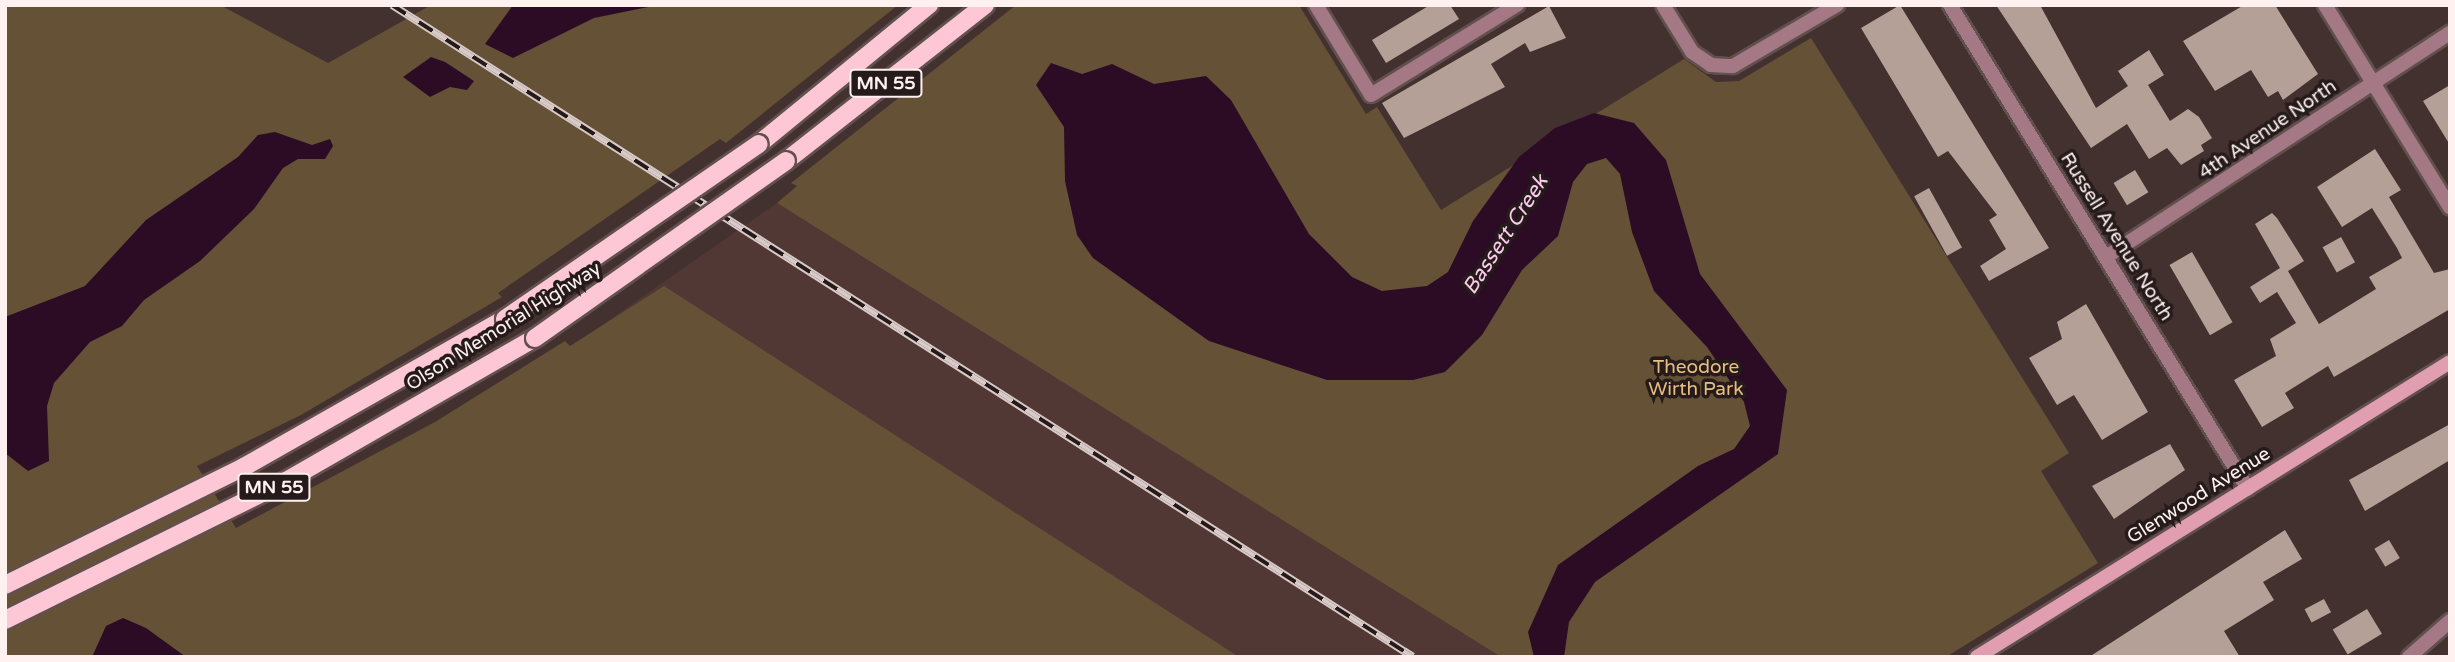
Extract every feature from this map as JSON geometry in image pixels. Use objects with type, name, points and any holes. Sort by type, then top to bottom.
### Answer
[{"type":"main road","name":"Olson Memorial Highway","points":[[5,585],[244,467],[505,319],[759,144],[929,5]]},
{"type":"main road","name":"Olson Memorial Highway","points":[[5,620],[286,481],[534,338],[786,161],[985,5]]},
{"type":"street","points":[[1316,5],[1371,95],[1517,5]]},
{"type":"street","points":[[1663,5],[1692,52],[1711,65],[1733,65],[1762,52],[1837,5]]},
{"type":"street","name":"Russell Avenue North","points":[[1950,5],[2248,489]]},
{"type":"street","points":[[2325,5],[2450,207]]},
{"type":"street","name":"4th Avenue North","points":[[2106,257],[2450,33]]},
{"type":"street","name":"Glenwood Avenue","points":[[1977,657],[2447,365]]},
{"type":"street","points":[[2409,657],[2450,621]]},
{"type":"shaded area","points":[[777,203],[1501,657],[1058,657],[592,332]]},
{"type":"green space","points":[[5,5],[220,5],[328,63],[431,5],[898,5],[726,143],[720,139],[498,293],[502,297],[301,415],[197,466],[236,528],[435,422],[565,341],[570,346],[664,286],[1239,657],[5,657]]},
{"type":"green space","name":"Theodore Wirth Park","points":[[1016,5],[1299,5],[1366,114],[1377,107],[1441,210],[1684,59],[1716,82],[1739,81],[1811,38],[2069,453],[2041,471],[2098,563],[1946,657],[1501,657],[777,203],[797,186],[791,183]]},
{"type":"water","points":[[513,5],[658,5],[594,18],[513,58],[485,44]]},
{"type":"water","points":[[431,57],[445,62],[474,81],[467,90],[450,87],[430,97],[403,77]]},
{"type":"water","name":"Bassett Creek","points":[[1051,63],[1082,74],[1112,64],[1154,84],[1206,76],[1231,100],[1309,234],[1352,277],[1382,291],[1427,286],[1448,272],[1473,221],[1519,157],[1555,128],[1594,113],[1634,123],[1666,160],[1700,274],[1787,390],[1778,454],[1595,582],[1569,622],[1564,657],[1534,657],[1528,632],[1558,565],[1698,466],[1734,449],[1750,426],[1744,402],[1707,347],[1654,291],[1632,232],[1620,174],[1606,158],[1587,164],[1573,182],[1558,236],[1522,270],[1482,335],[1445,372],[1413,380],[1327,380],[1209,341],[1093,258],[1077,235],[1065,181],[1064,127],[1036,85]]},
{"type":"water","points":[[275,132],[312,145],[330,139],[333,146],[325,159],[298,159],[283,168],[254,209],[200,261],[144,300],[122,326],[90,342],[54,383],[47,406],[49,461],[28,471],[5,453],[5,317],[85,286],[146,220],[238,157],[258,135]]},
{"type":"water","points":[[123,618],[146,628],[186,657],[92,657],[106,626]]},
{"type":"building","points":[[1430,5],[1450,5],[1459,19],[1386,63],[1372,40]]},
{"type":"building","points":[[1900,5],[2049,248],[1989,281],[1980,266],[2006,249],[1989,220],[1997,215],[1948,151],[1938,157],[1861,28]]},
{"type":"building","points":[[1996,5],[2040,5],[2096,108],[2128,86],[2118,71],[2149,50],[2164,75],[2148,85],[2170,121],[2188,109],[2199,117],[2212,138],[2201,145],[2204,151],[2181,165],[2167,148],[2149,159],[2127,124],[2091,148]]},
{"type":"building","points":[[2244,5],[2275,5],[2318,74],[2283,100],[2278,91],[2268,97],[2251,70],[2215,91],[2183,41]]},
{"type":"building","points":[[1549,6],[1566,38],[1530,52],[1525,43],[1491,64],[1505,87],[1404,138],[1382,103]]},
{"type":"building","points":[[2450,85],[2450,145],[2423,101]]},
{"type":"building","points":[[2375,149],[2401,190],[2389,197],[2434,273],[2450,269],[2450,309],[2334,377],[2328,366],[2285,393],[2294,408],[2262,427],[2234,380],[2276,356],[2270,339],[2296,323],[2277,292],[2260,303],[2250,287],[2280,268],[2255,224],[2272,213],[2277,218],[2304,261],[2288,271],[2319,324],[2376,289],[2369,277],[2402,258],[2397,248],[2372,208],[2342,227],[2317,187]]},
{"type":"building","points":[[2135,170],[2148,192],[2127,205],[2114,183]]},
{"type":"building","points":[[1929,188],[1962,247],[1947,256],[1914,196]]},
{"type":"building","points":[[2341,237],[2355,262],[2337,273],[2323,247]]},
{"type":"building","points":[[2192,252],[2232,322],[2210,335],[2169,265]]},
{"type":"building","points":[[2086,304],[2148,412],[2102,440],[2074,395],[2057,405],[2029,358],[2062,339],[2057,322]]},
{"type":"building","points":[[2450,424],[2450,460],[2365,511],[2349,480]]},
{"type":"building","points":[[2170,444],[2185,470],[2114,519],[2092,486]]},
{"type":"building","points":[[2285,530],[2302,559],[2263,582],[2274,600],[2224,631],[2240,657],[2089,657]]},
{"type":"building","points":[[2389,540],[2400,558],[2385,567],[2374,549]]},
{"type":"building","points":[[2324,599],[2331,612],[2312,623],[2305,609]]},
{"type":"building","points":[[2367,609],[2382,634],[2348,654],[2333,630]]},
{"type":"railway","points":[[392,5],[1413,657]]}]
